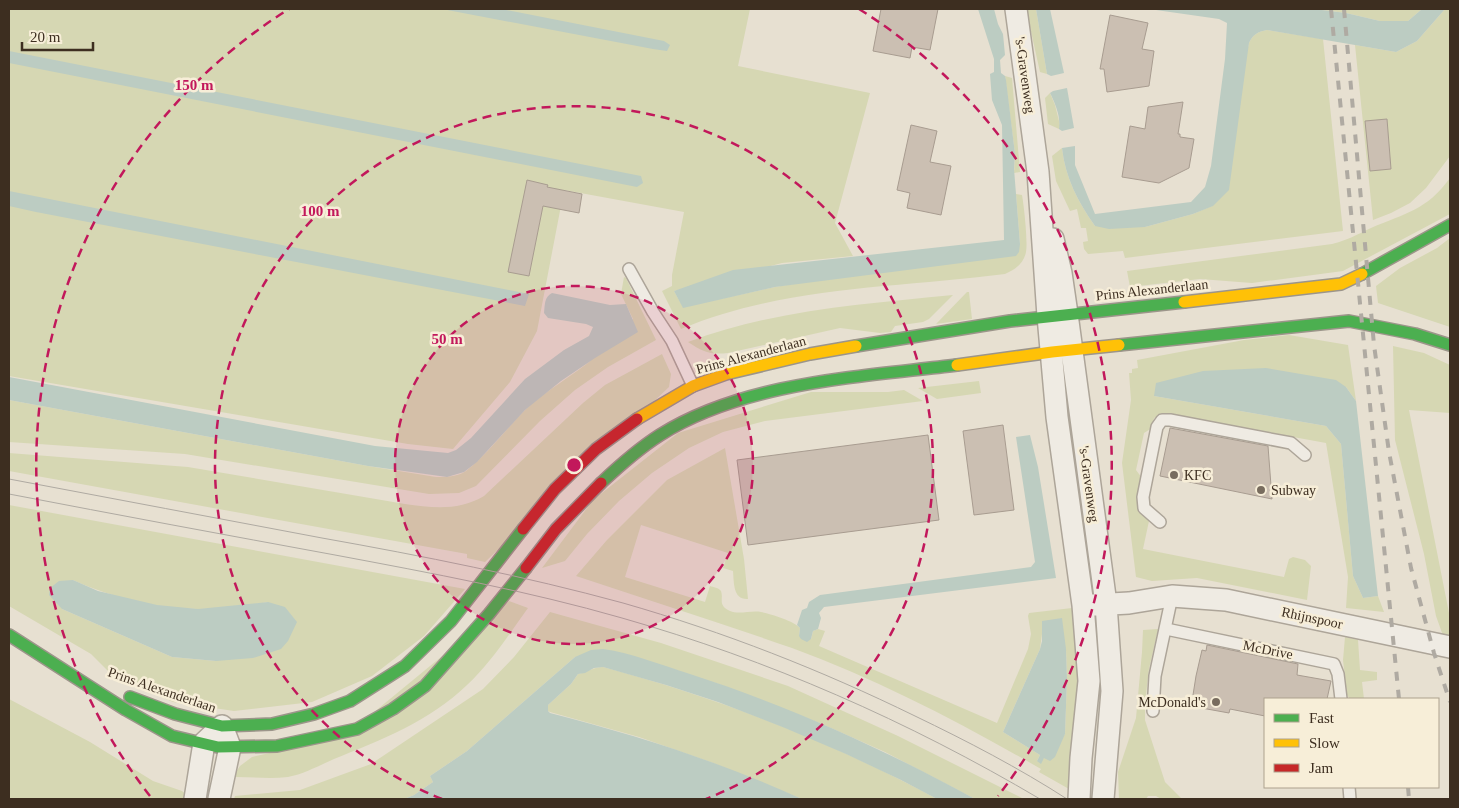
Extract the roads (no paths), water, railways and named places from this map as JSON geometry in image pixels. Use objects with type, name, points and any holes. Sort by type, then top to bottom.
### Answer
[{"type":"main road","name":"Prins Alexanderlaan","points":[[61,669],[175,714],[222,726],[272,724],[314,714],[350,701],[405,666],[451,621],[511,543],[555,490],[577,467],[596,449],[618,433],[693,386],[726,374],[810,354],[1057,315],[1341,284],[1450,225]]},
{"type":"main road","name":"Prins Alexanderlaan","points":[[9,635],[126,710],[172,736],[218,747],[276,746],[357,729],[393,710],[425,686],[488,614],[556,529],[622,463],[660,434],[704,413],[749,397],[811,383],[1062,351],[1349,321],[1415,334],[1450,345]]},
{"type":"street","name":"'s-Gravenweg","points":[[1016,9],[1038,172],[1061,273],[1057,315],[1062,351],[1106,604],[1112,692],[1103,799]]},
{"type":"street","name":"'s-Gravenweg","points":[[1062,351],[1057,417],[1083,605],[1089,681],[1079,799]]},
{"type":"street","name":"Rhijnspoor","points":[[1083,605],[1172,596],[1226,600],[1450,647]]},
{"type":"street","points":[[195,799],[204,743],[222,726],[230,747],[220,799]]},
{"type":"lane","points":[[629,268],[653,312],[672,341],[693,386]]},
{"type":"lane","points":[[1160,522],[1144,508],[1143,497],[1157,427],[1162,420],[1291,443],[1305,455]]},
{"type":"lane","points":[[1153,711],[1155,676],[1172,596]]},
{"type":"lane","name":"McDrive","points":[[1166,629],[1334,664],[1338,674],[1341,698]]},
{"type":"tram line","points":[[9,479],[473,567],[586,593],[661,614],[772,653],[880,699],[993,755],[1067,799]]},
{"type":"tram line","points":[[9,494],[443,576],[551,599],[622,618],[731,653],[837,695],[940,744],[1040,799]]},
{"type":"railway","points":[[1331,9],[1399,698]]},
{"type":"railway","points":[[1344,9],[1374,345],[1389,452],[1411,568],[1434,653],[1450,702]]},
{"type":"railway","points":[[1408,788],[1409,799]]},
{"type":"place","name":"KFC","points":[[1174,475]]},
{"type":"place","name":"Subway","points":[[1261,490]]},
{"type":"place","name":"McDonald's","points":[[1216,702]]}]
